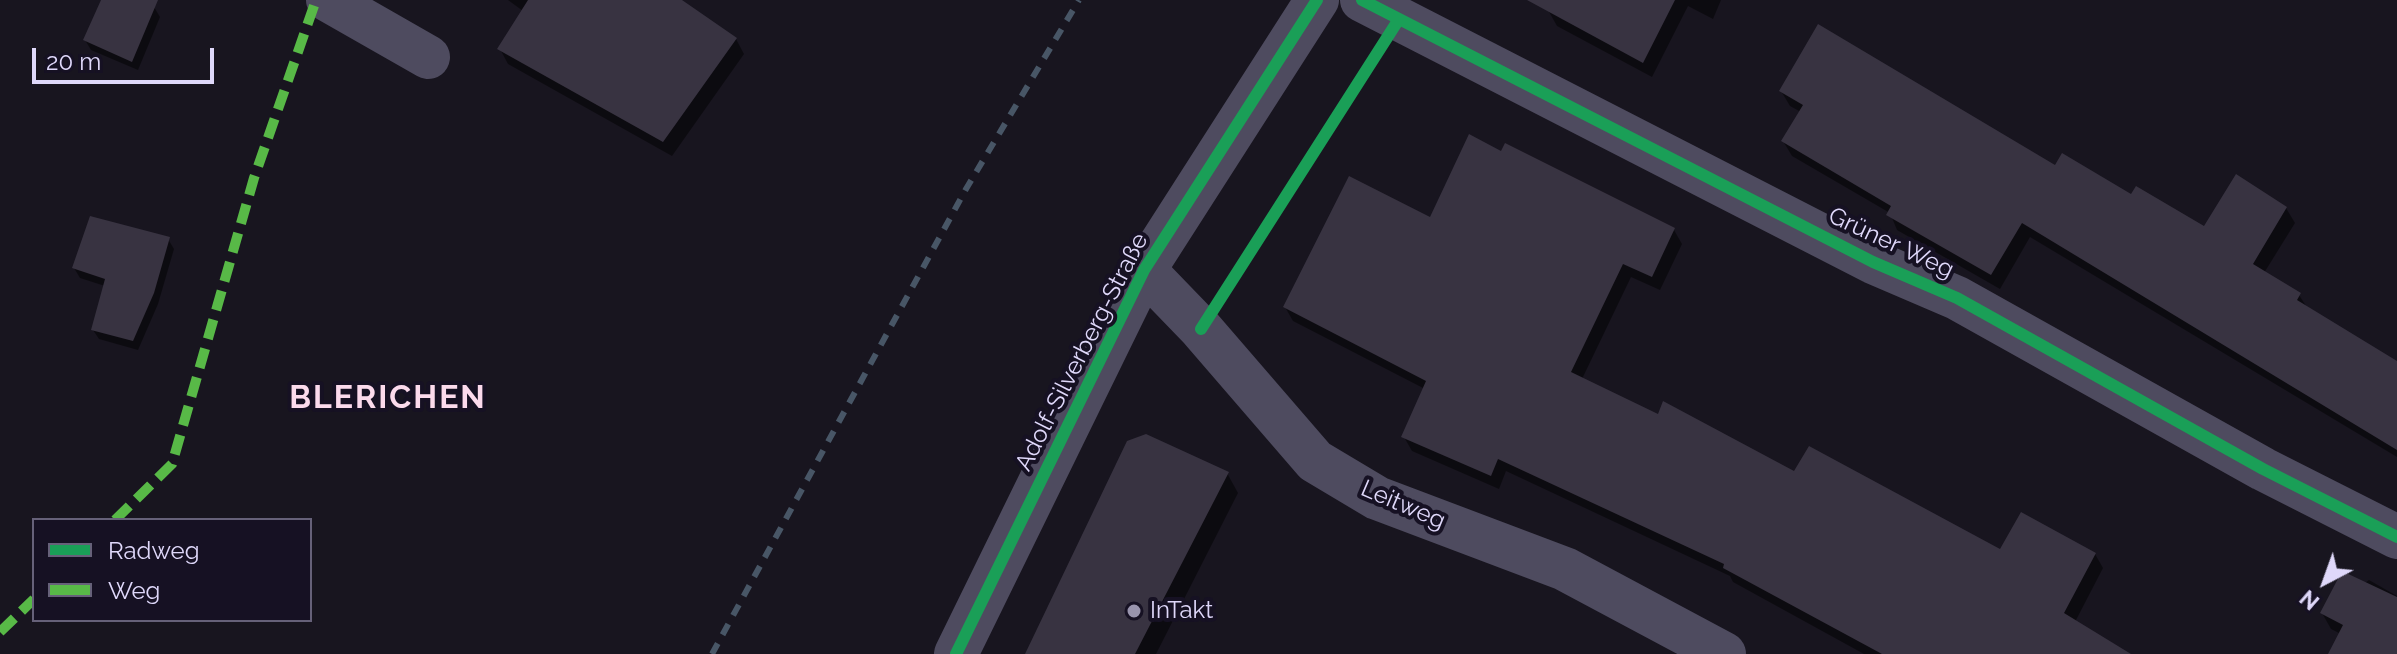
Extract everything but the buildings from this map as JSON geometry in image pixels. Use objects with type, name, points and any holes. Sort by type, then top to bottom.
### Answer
[{"type":"street","points":[[328,0],[428,57]]},
{"type":"street","name":"Adolf-Silverberg-Straße","points":[[956,654],[1144,270],[1317,0]]},
{"type":"street","name":"Grüner Weg","points":[[1362,0],[1873,262],[1957,298],[2263,469],[2397,537]]},
{"type":"street","name":"Leitweg","points":[[1144,270],[1201,329],[1315,461],[1377,498],[1565,569],[1724,654]]},
{"type":"railway","points":[[712,654],[966,189],[1079,0]]},
{"type":"marked path","points":[[117,518],[172,464],[254,178],[316,0]]},
{"type":"marked path","points":[[0,632],[32,601]]},
{"type":"cycle path","points":[[956,654],[1144,270],[1317,0]]},
{"type":"cycle path","points":[[1362,0],[1873,262],[1957,298],[2263,469],[2397,537]]},
{"type":"cycle path","points":[[1201,329],[1399,19]]},
{"type":"place","name":"InTakt","points":[[1134,611]]},
{"type":"district","name":"BLERICHEN","points":[[388,398]]}]
